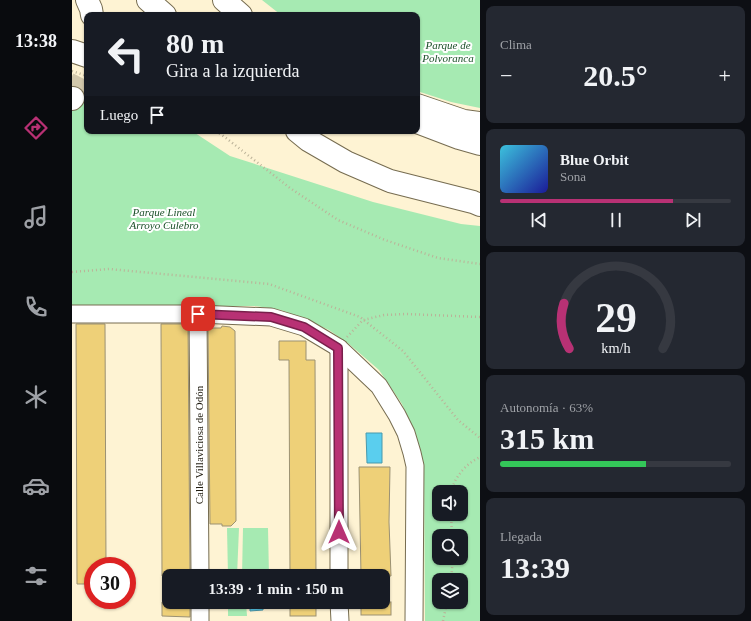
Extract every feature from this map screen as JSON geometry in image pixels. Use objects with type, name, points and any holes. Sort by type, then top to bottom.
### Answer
[{"type":"highway","points":[[87,0],[92,12]]},
{"type":"highway","points":[[148,0],[162,12]]},
{"type":"highway","points":[[224,0],[238,12]]},
{"type":"highway","points":[[72,51],[84,55]]},
{"type":"highway","points":[[420,106],[464,121],[480,123]]},
{"type":"highway","points":[[420,123],[459,138],[480,144]]},
{"type":"highway","points":[[303,136],[346,162],[390,181],[478,203]]},
{"type":"street","points":[[72,314],[198,314],[271,317],[304,327],[338,348],[379,386],[406,433],[412,453],[415,466],[414,621]]},
{"type":"street","name":"Calle Villaviciosa de Odón","points":[[198,314],[200,569]]},
{"type":"street","points":[[338,348],[339,569]]},
{"type":"street","points":[[200,609],[200,621]]},
{"type":"street","points":[[339,609],[340,621]]},
{"type":"path","points":[[72,71],[84,75]]},
{"type":"path","points":[[220,134],[290,188],[338,220],[385,240],[438,258],[480,264]]},
{"type":"path","points":[[338,348],[363,320],[384,315],[480,317]]},
{"type":"path","points":[[454,485],[462,470],[480,457]]},
{"type":"path","points":[[443,621],[446,609]]},
{"type":"green space","name":"Parque de Polvoranca","points":[[262,0],[480,0],[480,108],[451,102],[420,92],[420,12],[277,12]]},
{"type":"green space","name":"Parque Lineal Arroyo Culebro","points":[[72,77],[84,82],[84,134],[197,134],[230,156],[373,202],[461,224],[480,226],[480,621],[425,621],[424,476],[416,439],[402,404],[379,370],[349,344],[329,330],[281,310],[256,306],[72,306]]},
{"type":"green space","points":[[227,528],[239,528],[237,569],[228,569]]},
{"type":"green space","points":[[243,528],[268,528],[269,569],[242,569]]},
{"type":"green space","points":[[228,609],[246,609],[247,616],[228,616]]},
{"type":"water","points":[[366,433],[382,433],[382,463],[367,463]]},
{"type":"water","points":[[250,609],[263,609],[263,610],[250,611]]},
{"type":"building","points":[[76,324],[105,324],[106,557],[84,557],[84,584],[77,584]]},
{"type":"building","points":[[161,324],[188,324],[190,569],[162,569],[162,576]]},
{"type":"building","points":[[222,326],[230,327],[235,331],[236,521],[231,526],[210,524],[208,328],[221,328]]},
{"type":"building","points":[[279,341],[306,341],[306,360],[315,360],[316,569],[290,569],[289,360],[279,360]]},
{"type":"building","points":[[359,467],[390,467],[389,522],[391,576],[390,569],[361,569]]},
{"type":"building","points":[[391,602],[391,615],[361,615],[361,609],[390,609]]},
{"type":"building","points":[[162,609],[190,609],[190,617],[162,616]]},
{"type":"building","points":[[290,609],[316,609],[316,616],[290,616]]},
{"type":"tunnel","points":[[73,98],[84,77]]},
{"type":"route","points":[[198,314],[271,317],[304,327],[338,348],[339,532]]}]
